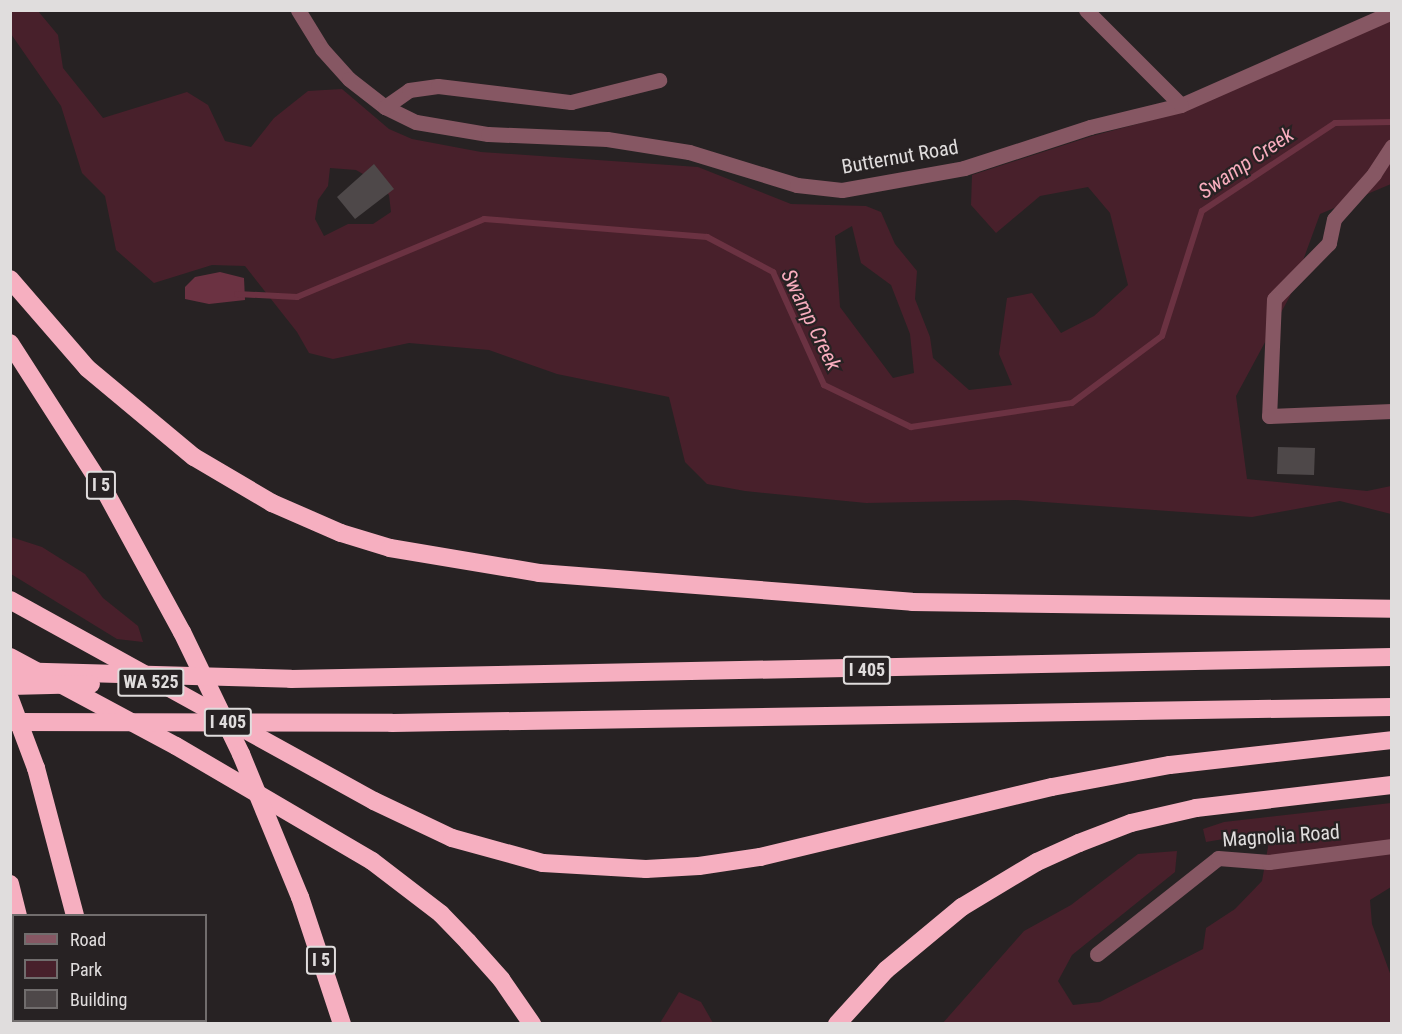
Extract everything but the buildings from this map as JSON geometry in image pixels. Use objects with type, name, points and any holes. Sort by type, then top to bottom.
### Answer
[{"type":"highway","points":[[10,279],[87,368],[194,457],[272,503],[341,533],[390,548],[539,573],[912,602],[1392,609]]},
{"type":"highway","name":"I 5","points":[[10,343],[105,491],[183,632],[242,754],[300,897],[342,1023]]},
{"type":"highway","points":[[10,600],[374,801],[452,838],[543,863],[646,868],[699,866],[760,857],[1052,788],[1170,765],[1392,740]]},
{"type":"highway","points":[[10,657],[176,746],[372,861],[455,928],[501,979],[532,1023]]},
{"type":"highway","name":"I 405","points":[[291,679],[1392,657]]},
{"type":"highway","points":[[10,671],[291,679]]},
{"type":"highway","name":"WA 525","points":[[11,696],[291,679]]},
{"type":"highway","points":[[11,696],[36,768],[75,914]]},
{"type":"highway","name":"I 405","points":[[10,722],[393,723],[1392,707]]},
{"type":"highway","points":[[837,1023],[886,970],[962,907],[1037,862],[1079,843],[1131,823],[1196,808],[1392,785]]},
{"type":"highway","points":[[10,884],[18,914]]},
{"type":"street","name":"Butternut Road","points":[[298,10],[335,65],[384,107],[417,122],[488,134],[607,139],[689,152],[797,185],[842,190],[964,168],[1090,127],[1181,105],[1390,15]]},
{"type":"street","points":[[1086,10],[1181,105]]},
{"type":"street","points":[[384,107],[409,90],[438,86],[571,102],[659,80]]},
{"type":"street","points":[[1391,147],[1374,174],[1334,219],[1329,243],[1274,299],[1269,416],[1392,411]]},
{"type":"street","name":"Magnolia Road","points":[[1097,954],[1218,858],[1269,862],[1392,846]]},
{"type":"green space","points":[[10,11],[38,11],[58,35],[63,68],[103,118],[187,92],[208,105],[225,141],[251,147],[274,118],[308,91],[342,89],[389,129],[412,139],[481,152],[698,167],[791,204],[866,206],[881,212],[895,244],[917,271],[915,299],[930,337],[933,358],[969,390],[1012,385],[999,354],[1007,298],[1032,293],[1061,333],[1094,316],[1128,285],[1110,213],[1088,187],[1040,196],[996,233],[971,205],[972,175],[1092,136],[1171,115],[1391,20],[1391,184],[1320,214],[1290,296],[1236,396],[1247,479],[1367,491],[1391,486],[1391,514],[1340,501],[1252,517],[1015,500],[866,503],[745,491],[707,484],[685,462],[669,397],[557,374],[489,350],[409,343],[333,359],[309,353],[297,332],[245,266],[212,265],[154,283],[116,250],[105,196],[82,173],[61,106],[11,34]],"holes":[[[330,168],[356,170],[377,182],[389,195],[391,212],[373,224],[348,224],[324,236],[315,219],[318,200],[328,186]],[[852,226],[861,263],[891,285],[910,334],[914,373],[893,378],[840,307],[835,236]]]},
{"type":"green space","points":[[11,537],[42,547],[85,574],[103,598],[138,626],[143,642],[117,639],[11,574]]},
{"type":"green space","points":[[1391,803],[1391,887],[1370,900],[1372,924],[1391,976],[1391,1023],[942,1024],[1024,931],[1071,905],[1138,854],[1177,851],[1175,872],[1072,955],[1058,981],[1073,1005],[1100,1002],[1203,949],[1206,928],[1235,909],[1262,881],[1269,841],[1235,837],[1206,842],[1203,829],[1224,822]]},
{"type":"green space","points":[[679,992],[701,1002],[713,1023],[660,1023]]},
{"type":"shaded area","points":[[220,272],[244,278],[245,300],[209,304],[185,299],[185,287],[195,277]]},
{"type":"waterway","name":"Swamp Creek","points":[[237,294],[297,297],[484,219],[707,237],[773,272],[824,385],[911,427],[1072,403],[1162,336],[1202,211],[1335,123],[1392,122]]}]
